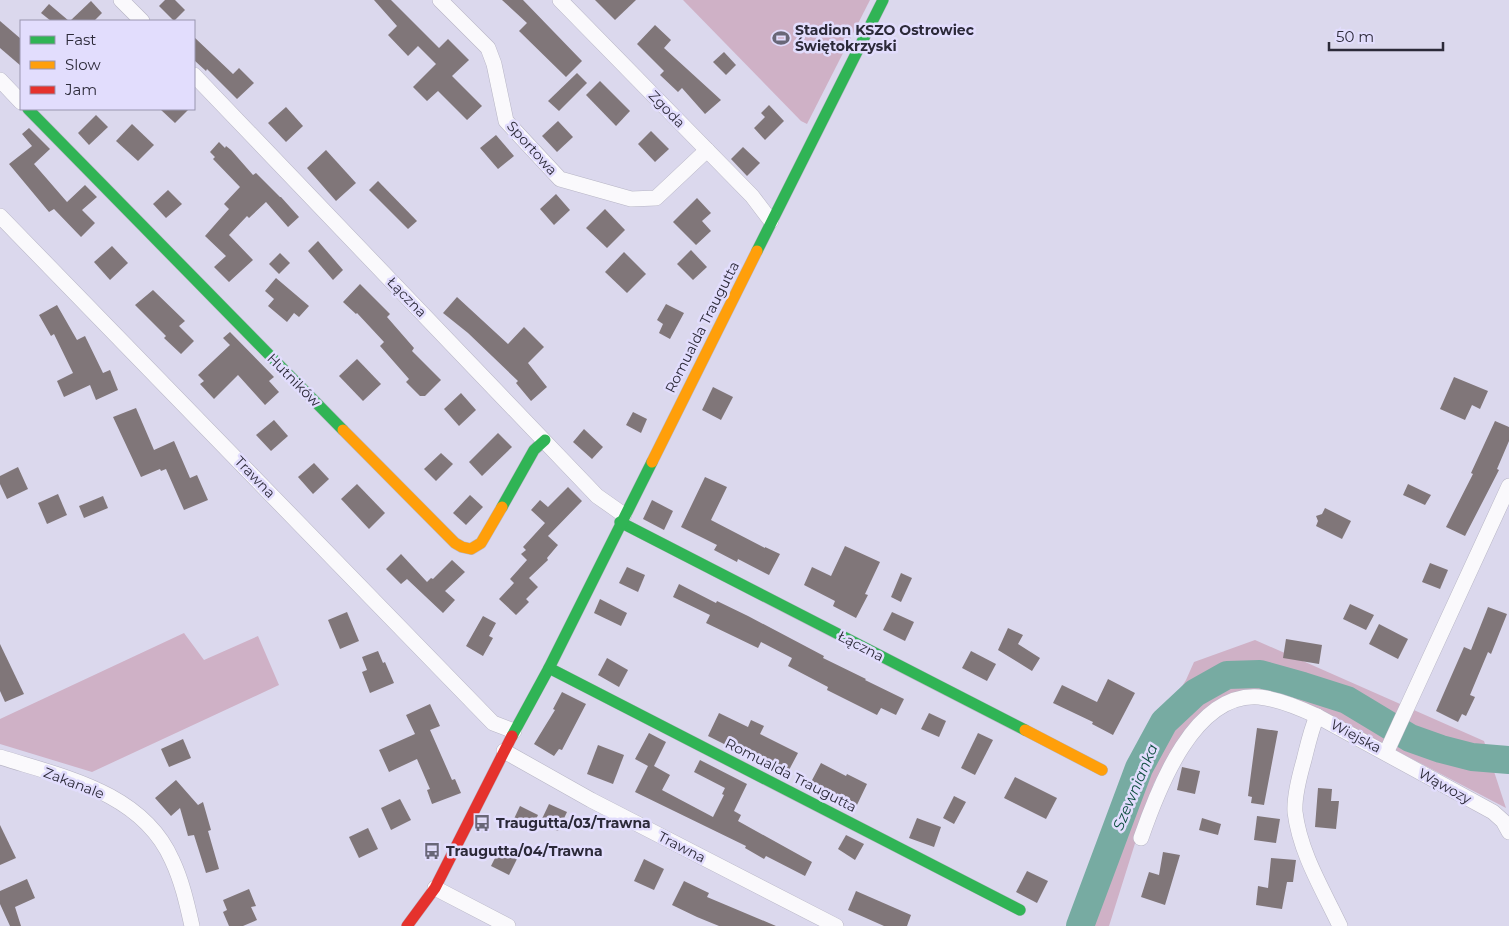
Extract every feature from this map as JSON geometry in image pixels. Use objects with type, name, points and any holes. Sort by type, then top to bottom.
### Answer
[{"type":"street","points":[[122,0],[141,20]]},
{"type":"street","name":"Sportowa","points":[[440,0],[488,48],[494,64],[506,121],[560,178],[631,199],[656,198],[707,150]]},
{"type":"street","name":"Zgoda","points":[[560,0],[752,196],[771,222]]},
{"type":"street","name":"Romualda Traugutta","points":[[406,926],[436,888],[514,731],[549,668],[883,0]]},
{"type":"street","name":"Łączna","points":[[195,76],[597,496],[622,519],[1102,770]]},
{"type":"street","points":[[0,80],[20,101]]},
{"type":"street","name":"Hutników","points":[[29,110],[455,543],[471,549],[481,542],[534,450],[544,440]]},
{"type":"street","name":"Trawna","points":[[0,216],[494,723],[514,731]]},
{"type":"street","name":"Wiejska","points":[[1340,926],[1309,861],[1295,811],[1302,768],[1312,728],[1318,716],[1386,753],[1509,486]]},
{"type":"street","name":"Romualda Traugutta","points":[[549,668],[1020,910]]},
{"type":"street","points":[[1141,838],[1162,784],[1188,737],[1221,707],[1237,700],[1259,697],[1295,706],[1318,716]]},
{"type":"street","name":"Trawna","points":[[504,751],[591,800],[836,926]]},
{"type":"street","name":"Wąwozy","points":[[1386,753],[1488,810],[1507,824]]},
{"type":"street","name":"Zakanale","points":[[0,757],[91,786],[144,818],[160,838],[172,859],[182,885],[192,926]]},
{"type":"street","points":[[436,888],[508,926]]},
{"type":"shaded area","name":"Stadion KSZO Ostrowiec Świętokrzyski","points":[[683,0],[870,0],[807,124],[801,121]]},
{"type":"shaded area","points":[[184,633],[204,660],[258,636],[279,685],[92,772],[0,744],[0,719]]},
{"type":"shaded area","points":[[1255,640],[1484,741],[1506,808],[1330,716],[1252,691],[1187,729],[1154,783],[1109,926],[1075,926],[1091,867],[1124,779],[1186,680],[1194,662]]},
{"type":"building","points":[[165,0],[175,0],[185,10],[173,20],[159,6]]},
{"type":"building","points":[[374,0],[391,0],[439,48],[448,39],[469,60],[452,76],[482,106],[467,120],[438,91],[427,101],[413,87],[436,64],[418,46],[408,56],[388,35],[397,26]]},
{"type":"building","points":[[502,0],[523,0],[582,61],[566,77],[519,31],[527,23]]},
{"type":"building","points":[[595,0],[636,0],[615,20]]},
{"type":"building","points":[[91,1],[102,13],[95,20],[71,20]]},
{"type":"building","points":[[49,4],[68,20],[50,20],[41,13]]},
{"type":"building","points":[[0,21],[20,38],[20,65],[0,48]]},
{"type":"building","points":[[655,25],[671,40],[664,48],[721,100],[705,114],[682,88],[678,92],[660,75],[664,71],[637,44]]},
{"type":"building","points":[[195,38],[233,74],[239,68],[254,83],[237,99],[207,69],[206,71],[195,61]]},
{"type":"building","points":[[724,52],[736,65],[726,75],[713,62]]},
{"type":"building","points":[[577,73],[587,83],[559,111],[548,101]]},
{"type":"building","points":[[600,81],[630,111],[616,126],[586,95]]},
{"type":"building","points":[[769,105],[784,121],[765,140],[754,128],[765,117],[761,113]]},
{"type":"building","points":[[286,107],[303,126],[286,142],[268,123]]},
{"type":"building","points":[[161,110],[188,110],[175,123]]},
{"type":"building","points":[[96,115],[108,127],[89,145],[78,133]]},
{"type":"building","points":[[558,121],[573,137],[557,152],[542,136]]},
{"type":"building","points":[[132,124],[154,145],[138,161],[116,141]]},
{"type":"building","points":[[29,128],[50,149],[34,164],[67,202],[85,185],[97,197],[82,210],[95,223],[81,237],[54,209],[49,212],[9,164],[32,146],[22,134]]},
{"type":"building","points":[[651,131],[669,149],[655,162],[638,144]]},
{"type":"building","points":[[496,135],[514,156],[498,169],[480,148]]},
{"type":"building","points":[[219,142],[225,148],[226,146],[231,150],[253,175],[256,173],[299,217],[288,227],[266,202],[249,218],[247,216],[229,235],[253,260],[229,282],[214,267],[226,256],[205,236],[229,209],[224,204],[240,187],[213,159],[215,157],[210,152]]},
{"type":"building","points":[[743,147],[760,163],[747,176],[731,159]]},
{"type":"building","points":[[326,150],[356,183],[336,201],[307,168]]},
{"type":"building","points":[[378,181],[417,221],[408,229],[369,190]]},
{"type":"building","points":[[168,190],[182,204],[166,218],[153,204]]},
{"type":"building","points":[[556,194],[570,210],[554,225],[540,209]]},
{"type":"building","points":[[697,198],[711,213],[702,221],[711,231],[696,245],[673,222]]},
{"type":"building","points":[[605,209],[625,230],[607,248],[586,228]]},
{"type":"building","points":[[318,241],[343,270],[333,280],[308,251]]},
{"type":"building","points":[[112,246],[128,263],[110,280],[94,262]]},
{"type":"building","points":[[691,250],[707,267],[693,280],[677,264]]},
{"type":"building","points":[[624,252],[646,274],[627,293],[605,272]]},
{"type":"building","points":[[280,253],[290,263],[279,274],[269,264]]},
{"type":"building","points":[[276,278],[309,306],[299,317],[294,313],[287,322],[268,306],[274,299],[265,291]]},
{"type":"building","points":[[360,284],[390,314],[387,317],[414,348],[412,351],[441,380],[425,396],[420,396],[406,382],[409,379],[380,346],[384,342],[357,313],[343,302]]},
{"type":"building","points":[[153,290],[185,321],[179,326],[194,341],[181,354],[135,305]]},
{"type":"building","points":[[457,297],[508,344],[524,327],[544,347],[528,363],[547,387],[531,401],[516,383],[518,381],[468,333],[443,313]]},
{"type":"building","points":[[666,304],[684,313],[670,339],[659,333],[663,324],[657,320]]},
{"type":"building","points":[[57,305],[77,340],[85,336],[103,373],[110,370],[118,390],[96,400],[90,385],[64,397],[57,381],[73,373],[54,334],[51,336],[39,315]]},
{"type":"building","points":[[230,332],[274,377],[269,381],[279,392],[265,405],[238,375],[214,399],[200,384],[204,381],[198,375],[230,345],[223,338]]},
{"type":"building","points":[[357,359],[381,384],[363,401],[339,376]]},
{"type":"building","points":[[1454,377],[1488,391],[1480,409],[1472,405],[1465,420],[1440,409]]},
{"type":"building","points":[[713,387],[733,397],[721,420],[702,410]]},
{"type":"building","points":[[461,393],[476,410],[459,426],[444,409]]},
{"type":"building","points":[[136,408],[154,450],[174,441],[190,478],[197,475],[208,500],[184,510],[166,469],[161,471],[160,469],[141,477],[113,417]]},
{"type":"building","points":[[633,412],[647,419],[641,433],[626,425]]},
{"type":"building","points":[[274,420],[288,436],[271,451],[256,435]]},
{"type":"building","points":[[1495,421],[1509,427],[1509,441],[1497,469],[1499,470],[1465,536],[1446,527],[1473,474],[1471,473]]},
{"type":"building","points":[[584,429],[603,447],[592,459],[573,442]]},
{"type":"building","points":[[498,433],[512,447],[482,476],[469,462]]},
{"type":"building","points":[[441,453],[453,464],[436,481],[424,469]]},
{"type":"building","points":[[314,463],[329,479],[313,494],[298,477]]},
{"type":"building","points":[[18,467],[28,489],[7,499],[0,484],[0,476]]},
{"type":"building","points":[[705,477],[727,487],[711,520],[780,554],[769,575],[738,559],[737,562],[714,550],[717,545],[681,527]]},
{"type":"building","points":[[357,484],[385,513],[369,529],[341,499]]},
{"type":"building","points":[[1408,484],[1431,495],[1425,505],[1403,495]]},
{"type":"building","points":[[568,487],[582,501],[548,536],[558,545],[547,558],[548,560],[529,578],[538,587],[526,599],[529,602],[516,615],[499,599],[514,583],[510,579],[527,560],[521,554],[526,550],[523,547],[545,523],[531,510],[540,500],[548,507]]},
{"type":"building","points":[[58,494],[67,515],[47,524],[38,503]]},
{"type":"building","points":[[470,495],[483,507],[466,525],[453,513]]},
{"type":"building","points":[[103,496],[108,508],[84,518],[79,506]]},
{"type":"building","points":[[652,500],[673,511],[664,530],[643,519]]},
{"type":"building","points":[[1325,508],[1351,521],[1342,539],[1316,526],[1318,521],[1316,516],[1322,514]]},
{"type":"building","points":[[845,546],[880,562],[865,594],[868,595],[856,618],[833,606],[835,601],[804,585],[812,567],[831,576]]},
{"type":"building","points":[[401,554],[427,582],[431,578],[433,579],[452,560],[465,572],[445,591],[455,600],[443,613],[407,579],[401,584],[386,569]]},
{"type":"building","points":[[1430,563],[1448,570],[1440,589],[1422,582]]},
{"type":"building","points":[[627,567],[645,575],[638,592],[619,583]]},
{"type":"building","points":[[901,573],[912,578],[901,602],[891,597]]},
{"type":"building","points":[[679,584],[716,603],[717,601],[748,616],[824,656],[823,658],[904,699],[896,715],[881,708],[877,715],[827,690],[828,687],[788,666],[792,658],[761,642],[758,648],[706,623],[710,615],[673,597]]},
{"type":"building","points":[[600,599],[627,613],[621,626],[594,613]]},
{"type":"building","points":[[1350,604],[1374,615],[1366,630],[1343,619]]},
{"type":"building","points":[[1488,607],[1507,614],[1491,654],[1488,652],[1470,695],[1475,697],[1466,716],[1462,714],[1458,722],[1436,711],[1464,647],[1471,650]]},
{"type":"building","points":[[347,612],[359,641],[340,649],[328,620]]},
{"type":"building","points":[[892,612],[914,622],[905,641],[883,630]]},
{"type":"building","points":[[483,616],[496,623],[489,636],[493,638],[483,656],[466,646]]},
{"type":"building","points":[[1379,624],[1408,639],[1398,659],[1369,644]]},
{"type":"building","points":[[1008,628],[1023,635],[1018,644],[1040,658],[1032,671],[998,650]]},
{"type":"building","points":[[1286,639],[1322,645],[1319,664],[1283,658]]},
{"type":"building","points":[[0,644],[24,694],[5,702],[0,691]]},
{"type":"building","points":[[378,651],[394,683],[370,693],[362,672],[367,670],[362,657]]},
{"type":"building","points":[[971,651],[996,664],[987,681],[962,668]]},
{"type":"building","points":[[607,658],[628,670],[619,687],[598,675]]},
{"type":"building","points":[[1108,679],[1135,693],[1113,735],[1092,724],[1093,722],[1053,703],[1062,685],[1097,702]]},
{"type":"building","points":[[562,692],[586,704],[562,750],[559,749],[554,756],[534,744],[555,710],[553,709]]},
{"type":"building","points":[[430,704],[440,726],[430,730],[452,780],[455,779],[461,793],[432,804],[427,790],[430,789],[417,759],[389,772],[379,750],[415,734],[406,715]]},
{"type":"building","points":[[719,713],[748,727],[751,720],[764,726],[760,734],[798,753],[789,770],[751,751],[748,756],[708,736]]},
{"type":"building","points":[[929,713],[946,721],[939,737],[921,729]]},
{"type":"building","points":[[1257,728],[1278,731],[1264,805],[1251,803],[1252,797],[1248,796]]},
{"type":"building","points":[[649,733],[666,742],[654,766],[670,775],[662,790],[713,817],[724,795],[722,794],[725,788],[694,772],[700,760],[747,784],[734,811],[741,815],[738,821],[812,862],[805,876],[766,856],[764,859],[745,848],[746,846],[635,792],[648,766],[635,759]]},
{"type":"building","points":[[978,733],[993,740],[975,775],[961,768]]},
{"type":"building","points":[[183,739],[191,758],[169,767],[161,749]]},
{"type":"building","points":[[598,745],[624,755],[613,784],[587,774]]},
{"type":"building","points":[[821,763],[867,784],[856,807],[836,798],[837,795],[811,782]]},
{"type":"building","points":[[1182,767],[1200,771],[1195,794],[1177,790]]},
{"type":"building","points":[[1015,777],[1057,798],[1046,819],[1004,798]]},
{"type":"building","points":[[176,780],[198,805],[203,802],[211,830],[208,831],[219,869],[206,873],[194,835],[188,836],[180,808],[171,816],[155,798]]},
{"type":"building","points":[[1318,788],[1332,789],[1331,801],[1339,801],[1336,829],[1315,827]]},
{"type":"building","points":[[954,796],[966,802],[954,824],[943,818]]},
{"type":"building","points":[[400,799],[411,820],[391,830],[381,808]]},
{"type":"building","points":[[549,804],[567,812],[558,831],[540,823]]},
{"type":"building","points":[[520,806],[538,815],[530,832],[512,823]]},
{"type":"building","points":[[1257,816],[1280,819],[1276,843],[1254,840]]},
{"type":"building","points":[[917,818],[941,827],[934,847],[909,838]]},
{"type":"building","points":[[1202,818],[1221,824],[1218,835],[1199,830]]},
{"type":"building","points":[[0,825],[16,858],[0,865]]},
{"type":"building","points":[[368,828],[378,849],[359,858],[349,837]]},
{"type":"building","points":[[846,835],[864,844],[855,860],[838,849]]},
{"type":"building","points":[[500,848],[518,857],[509,875],[491,866]]},
{"type":"building","points":[[1163,852],[1180,855],[1165,905],[1141,897],[1149,872],[1159,875]]},
{"type":"building","points":[[1271,858],[1296,860],[1293,882],[1287,882],[1282,909],[1256,905],[1258,886],[1268,888]]},
{"type":"building","points":[[644,859],[664,869],[654,890],[634,881]]},
{"type":"building","points":[[1027,871],[1048,881],[1037,903],[1016,892]]},
{"type":"building","points":[[27,879],[35,898],[15,907],[21,926],[10,926],[0,904],[0,891]]},
{"type":"building","points":[[684,881],[709,893],[707,897],[776,926],[719,926],[672,905]]},
{"type":"building","points":[[249,889],[256,906],[251,907],[257,920],[243,926],[229,926],[223,912],[227,910],[223,900]]},
{"type":"building","points":[[856,891],[911,915],[907,926],[884,926],[848,910]]},
{"type":"waterway","name":"Szewnianka","points":[[1080,926],[1139,768],[1164,722],[1195,693],[1227,675],[1260,674],[1303,686],[1347,700],[1410,738],[1472,757],[1509,760]]},
{"type":"traffic: fast","points":[[757,251],[883,0]]},
{"type":"traffic: fast","points":[[29,110],[343,430]]},
{"type":"traffic: fast","points":[[502,507],[534,450],[545,440]]},
{"type":"traffic: fast","points":[[512,736],[549,668],[652,462]]},
{"type":"traffic: fast","points":[[620,522],[1025,730]]},
{"type":"traffic: fast","points":[[549,668],[1020,910]]},
{"type":"traffic: slow","points":[[652,462],[757,251]]},
{"type":"traffic: slow","points":[[343,430],[455,543],[462,547],[471,549],[481,543],[502,507]]},
{"type":"traffic: slow","points":[[1025,730],[1102,770]]},
{"type":"traffic: jam","points":[[407,926],[435,888],[512,736]]},
{"type":"place","name":"Stadion KSZO Ostrowiec Świętokrzyski","points":[[781,38]]},
{"type":"place","name":"Traugutta/03/Trawna","points":[[482,823]]},
{"type":"place","name":"Traugutta/04/Trawna","points":[[432,851]]}]
